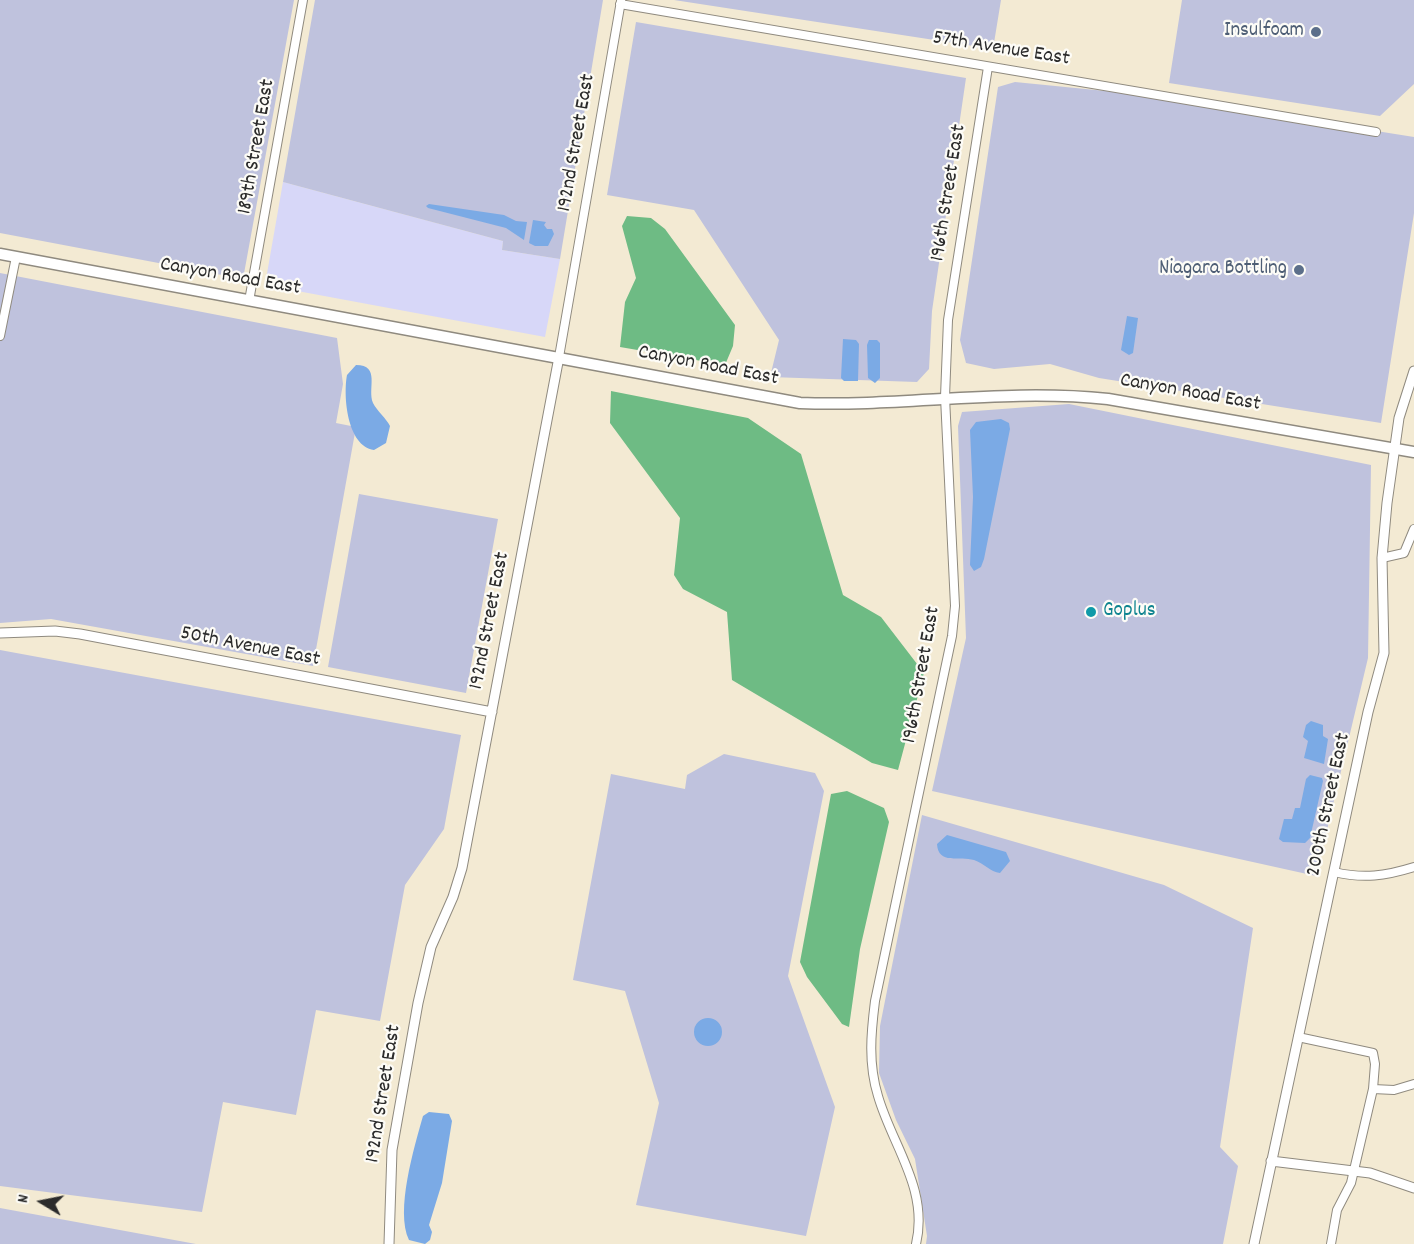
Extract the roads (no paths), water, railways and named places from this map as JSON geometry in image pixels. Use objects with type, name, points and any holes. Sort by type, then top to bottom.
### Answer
[{"type":"main road","name":"Canyon Road East","points":[[0,254],[800,404],[852,405],[945,397],[1029,394],[1108,399],[1414,452]]},
{"type":"street","name":"189th Street East","points":[[249,301],[303,0]]},
{"type":"street","name":"57th Avenue East","points":[[620,2],[1376,132]]},
{"type":"street","name":"192nd Street East","points":[[389,1244],[392,1150],[418,1003],[431,947],[453,897],[462,868],[559,357],[620,2]]},
{"type":"street","name":"196th Street East","points":[[916,1244],[917,1206],[913,1178],[886,1123],[877,1094],[871,1067],[870,1038],[875,1000],[952,636],[955,606],[945,397],[949,312],[988,67]]},
{"type":"street","points":[[0,336],[16,257]]},
{"type":"street","name":"200th Street East","points":[[1254,1244],[1384,653],[1382,558],[1399,418],[1414,371]]},
{"type":"street","points":[[1382,558],[1404,554],[1414,529]]},
{"type":"street","name":"50th Avenue East","points":[[0,633],[55,631],[80,634],[492,712]]},
{"type":"street","points":[[1334,872],[1371,878],[1414,867]]},
{"type":"street","points":[[1298,1037],[1373,1053],[1375,1064],[1373,1089],[1352,1183],[1337,1209],[1331,1244]]},
{"type":"street","points":[[1373,1089],[1394,1090],[1414,1084]]},
{"type":"street","points":[[1271,1161],[1354,1170],[1392,1179],[1414,1188]]},
{"type":"water","points":[[429,204],[504,215],[516,221],[527,222],[524,240],[506,228],[428,208],[426,206]]},
{"type":"water","points":[[533,220],[546,222],[544,225],[547,229],[552,229],[554,234],[548,246],[535,246],[529,243]]},
{"type":"water","points":[[1127,316],[1138,318],[1133,353],[1129,355],[1121,350]]},
{"type":"water","points":[[843,339],[856,340],[859,344],[858,381],[844,381],[841,378]]},
{"type":"water","points":[[869,340],[877,340],[880,343],[880,378],[875,383],[868,378],[867,345]]},
{"type":"water","points":[[356,365],[364,366],[371,373],[373,403],[390,426],[386,443],[374,450],[358,440],[349,419],[346,395],[347,375]]},
{"type":"water","points":[[1001,419],[1009,423],[1010,429],[984,559],[981,567],[974,571],[970,565],[973,497],[970,430],[976,422]]},
{"type":"water","points":[[1311,721],[1323,725],[1323,736],[1328,739],[1324,764],[1304,758],[1308,741],[1303,737],[1306,725]]},
{"type":"water","points":[[1310,775],[1322,778],[1323,781],[1310,838],[1305,843],[1283,842],[1279,839],[1284,819],[1292,819],[1295,808],[1300,808],[1306,779]]},
{"type":"water","points":[[947,835],[1006,852],[1010,861],[1000,873],[974,860],[945,857],[938,851],[937,844]]},
{"type":"water","points":[[708,1018],[718,1022],[722,1032],[718,1042],[708,1046],[698,1042],[694,1032],[698,1022]]},
{"type":"water","points":[[429,1112],[449,1114],[452,1121],[442,1183],[429,1225],[432,1232],[430,1240],[425,1244],[409,1240],[404,1213],[407,1179],[415,1145],[423,1116]]},
{"type":"place","name":"Insulfoam","points":[[1316,32]]},
{"type":"place","name":"Niagara Bottling","points":[[1299,270]]},
{"type":"place","name":"Goplus","points":[[1091,612]]}]
